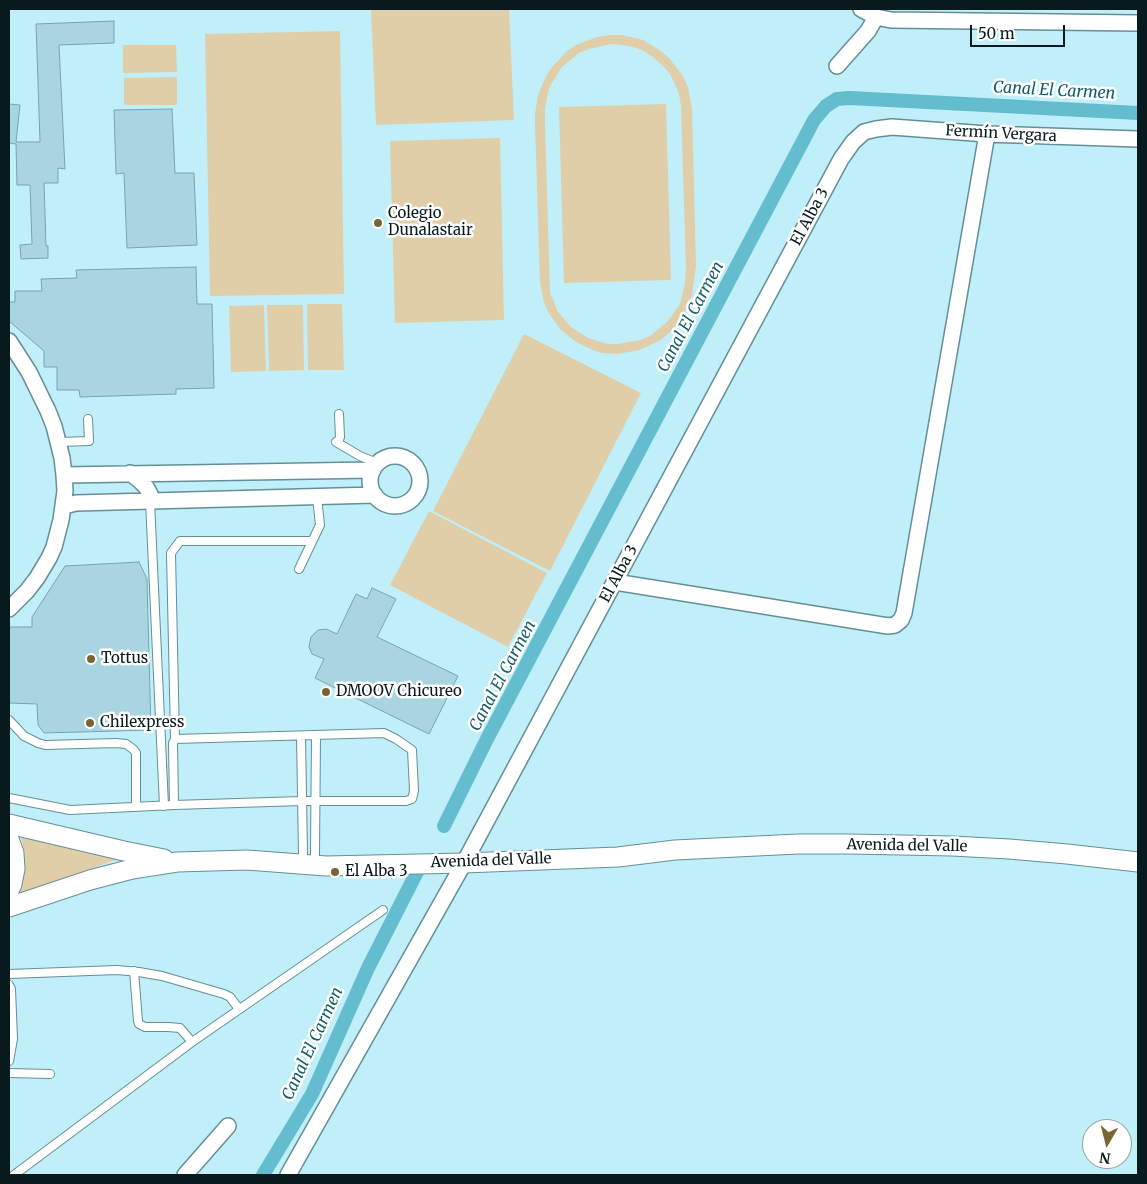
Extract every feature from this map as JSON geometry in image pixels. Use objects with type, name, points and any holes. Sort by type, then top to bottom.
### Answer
[{"type":"street","points":[[861,9],[876,17],[891,20],[1028,15],[1138,23]]},
{"type":"street","points":[[838,66],[868,31],[876,17]]},
{"type":"street","name":"Fermín Vergara","points":[[864,132],[892,127],[987,134],[1138,139]]},
{"type":"street","name":"El Alba 3","points":[[288,1175],[467,858],[842,158],[853,142],[864,132]]},
{"type":"street","points":[[615,582],[888,626],[895,625],[901,620],[904,613],[987,134]]},
{"type":"street","points":[[9,341],[36,384],[48,411],[58,442],[64,475],[64,506],[58,533],[49,558],[32,585],[9,609]]},
{"type":"street","points":[[393,456],[410,460],[416,466],[420,480],[414,497],[398,505],[389,505],[381,501],[375,495],[371,486],[370,478],[375,467],[384,458],[393,456]]},
{"type":"street","points":[[64,475],[375,467]]},
{"type":"street","points":[[130,473],[146,487],[150,494],[150,501]]},
{"type":"street","points":[[64,506],[76,503],[375,495]]},
{"type":"street","name":"Avenida del Valle","points":[[9,824],[177,862]]},
{"type":"street","points":[[9,839],[14,853],[15,868],[9,891]]},
{"type":"street","name":"Avenida del Valle","points":[[9,907],[132,868],[177,862],[248,860],[326,866],[656,846],[675,850],[798,844],[900,844],[1009,849],[1138,862]]},
{"type":"street","name":"Avenida del Valle","points":[[248,860],[270,856],[309,854],[467,858]]},
{"type":"street","points":[[186,1175],[228,1126]]},
{"type":"lane","points":[[340,414],[340,437],[336,442],[375,467]]},
{"type":"lane","points":[[58,442],[88,441],[88,419]]},
{"type":"lane","points":[[299,569],[320,525],[317,496]]},
{"type":"lane","points":[[150,501],[164,806]]},
{"type":"lane","points":[[174,805],[173,743],[175,739],[171,553],[180,541],[312,541]]},
{"type":"lane","points":[[9,720],[24,736],[45,745],[126,744],[136,753],[136,807]]},
{"type":"lane","points":[[9,798],[70,810],[302,801],[406,801],[412,799],[414,791],[412,750],[384,734],[175,739]]},
{"type":"lane","points":[[301,736],[302,801],[309,854]]},
{"type":"lane","points":[[309,854],[316,801],[316,736]]},
{"type":"lane","points":[[14,1175],[192,1042],[383,910]]},
{"type":"lane","points":[[9,974],[134,971],[162,976],[220,992],[230,998],[239,1009]]},
{"type":"lane","points":[[134,971],[139,1024],[144,1027],[180,1028],[192,1042]]},
{"type":"lane","points":[[9,985],[11,989],[13,1039],[9,1062]]},
{"type":"lane","points":[[9,1073],[50,1074]]},
{"type":"shaded area","points":[[371,9],[509,9],[514,120],[376,125]]},
{"type":"shaded area","points":[[340,31],[344,294],[210,296],[205,34]]},
{"type":"shaded area","points":[[622,35],[643,40],[661,51],[683,76],[688,87],[692,109],[696,266],[692,295],[683,316],[668,334],[659,341],[639,350],[618,354],[595,351],[576,342],[560,329],[548,312],[540,282],[535,124],[538,95],[546,76],[567,51],[576,45],[597,37]],"holes":[[[611,44],[644,51],[654,58],[670,74],[679,94],[681,106],[686,270],[680,304],[667,322],[650,336],[640,340],[608,344],[588,338],[571,327],[558,312],[550,293],[545,108],[550,86],[562,67],[579,53]]]},
{"type":"shaded area","points":[[123,45],[176,45],[177,72],[123,73]]},
{"type":"shaded area","points":[[177,77],[177,105],[124,105],[124,78]]},
{"type":"shaded area","points":[[666,104],[671,280],[564,283],[559,107]]},
{"type":"shaded area","points":[[500,138],[504,320],[395,323],[390,141]]},
{"type":"shaded area","points":[[307,304],[342,304],[344,370],[308,370]]},
{"type":"shaded area","points":[[264,305],[266,371],[231,372],[229,306]]},
{"type":"shaded area","points":[[267,305],[303,305],[304,370],[269,371]]},
{"type":"shaded area","points":[[524,334],[641,393],[550,571],[433,511]]},
{"type":"shaded area","points":[[429,511],[547,573],[508,647],[390,585]]},
{"type":"shaded area","points":[[21,835],[118,858],[26,892],[21,892],[25,856]]},
{"type":"building","points":[[114,21],[114,43],[59,45],[65,169],[58,168],[58,183],[44,183],[48,258],[21,259],[20,245],[32,244],[30,185],[17,185],[16,144],[9,143],[9,104],[20,105],[16,142],[40,142],[36,24]]},
{"type":"building","points":[[172,109],[175,173],[194,173],[197,245],[127,248],[124,173],[116,174],[114,110]]},
{"type":"building","points":[[196,267],[197,304],[212,304],[214,388],[176,389],[176,394],[80,397],[79,390],[57,390],[57,367],[44,367],[44,351],[9,321],[9,302],[15,302],[15,291],[42,291],[41,279],[77,278],[76,270]]},
{"type":"building","name":"Tottus","points":[[139,562],[147,579],[151,730],[44,733],[38,725],[37,704],[9,703],[9,627],[32,627],[32,617],[65,566]]},
{"type":"building","points":[[372,588],[396,599],[377,637],[458,676],[429,734],[315,678],[324,659],[312,654],[309,647],[311,637],[318,630],[326,629],[337,634],[356,594],[367,599]]},
{"type":"waterway","name":"Canal El Carmen","points":[[444,826],[487,739],[814,120],[826,106],[837,99],[850,98],[1138,113]]},
{"type":"waterway","name":"Canal El Carmen","points":[[263,1175],[312,1094],[368,968],[417,872]]},
{"type":"place","name":"Colegio Dunalastair","points":[[378,223]]},
{"type":"place","name":"Tottus","points":[[91,659]]},
{"type":"place","name":"DMOOV Chicureo","points":[[326,692]]},
{"type":"place","name":"Chilexpress","points":[[90,723]]},
{"type":"place","name":"El Alba 3","points":[[335,872]]}]
